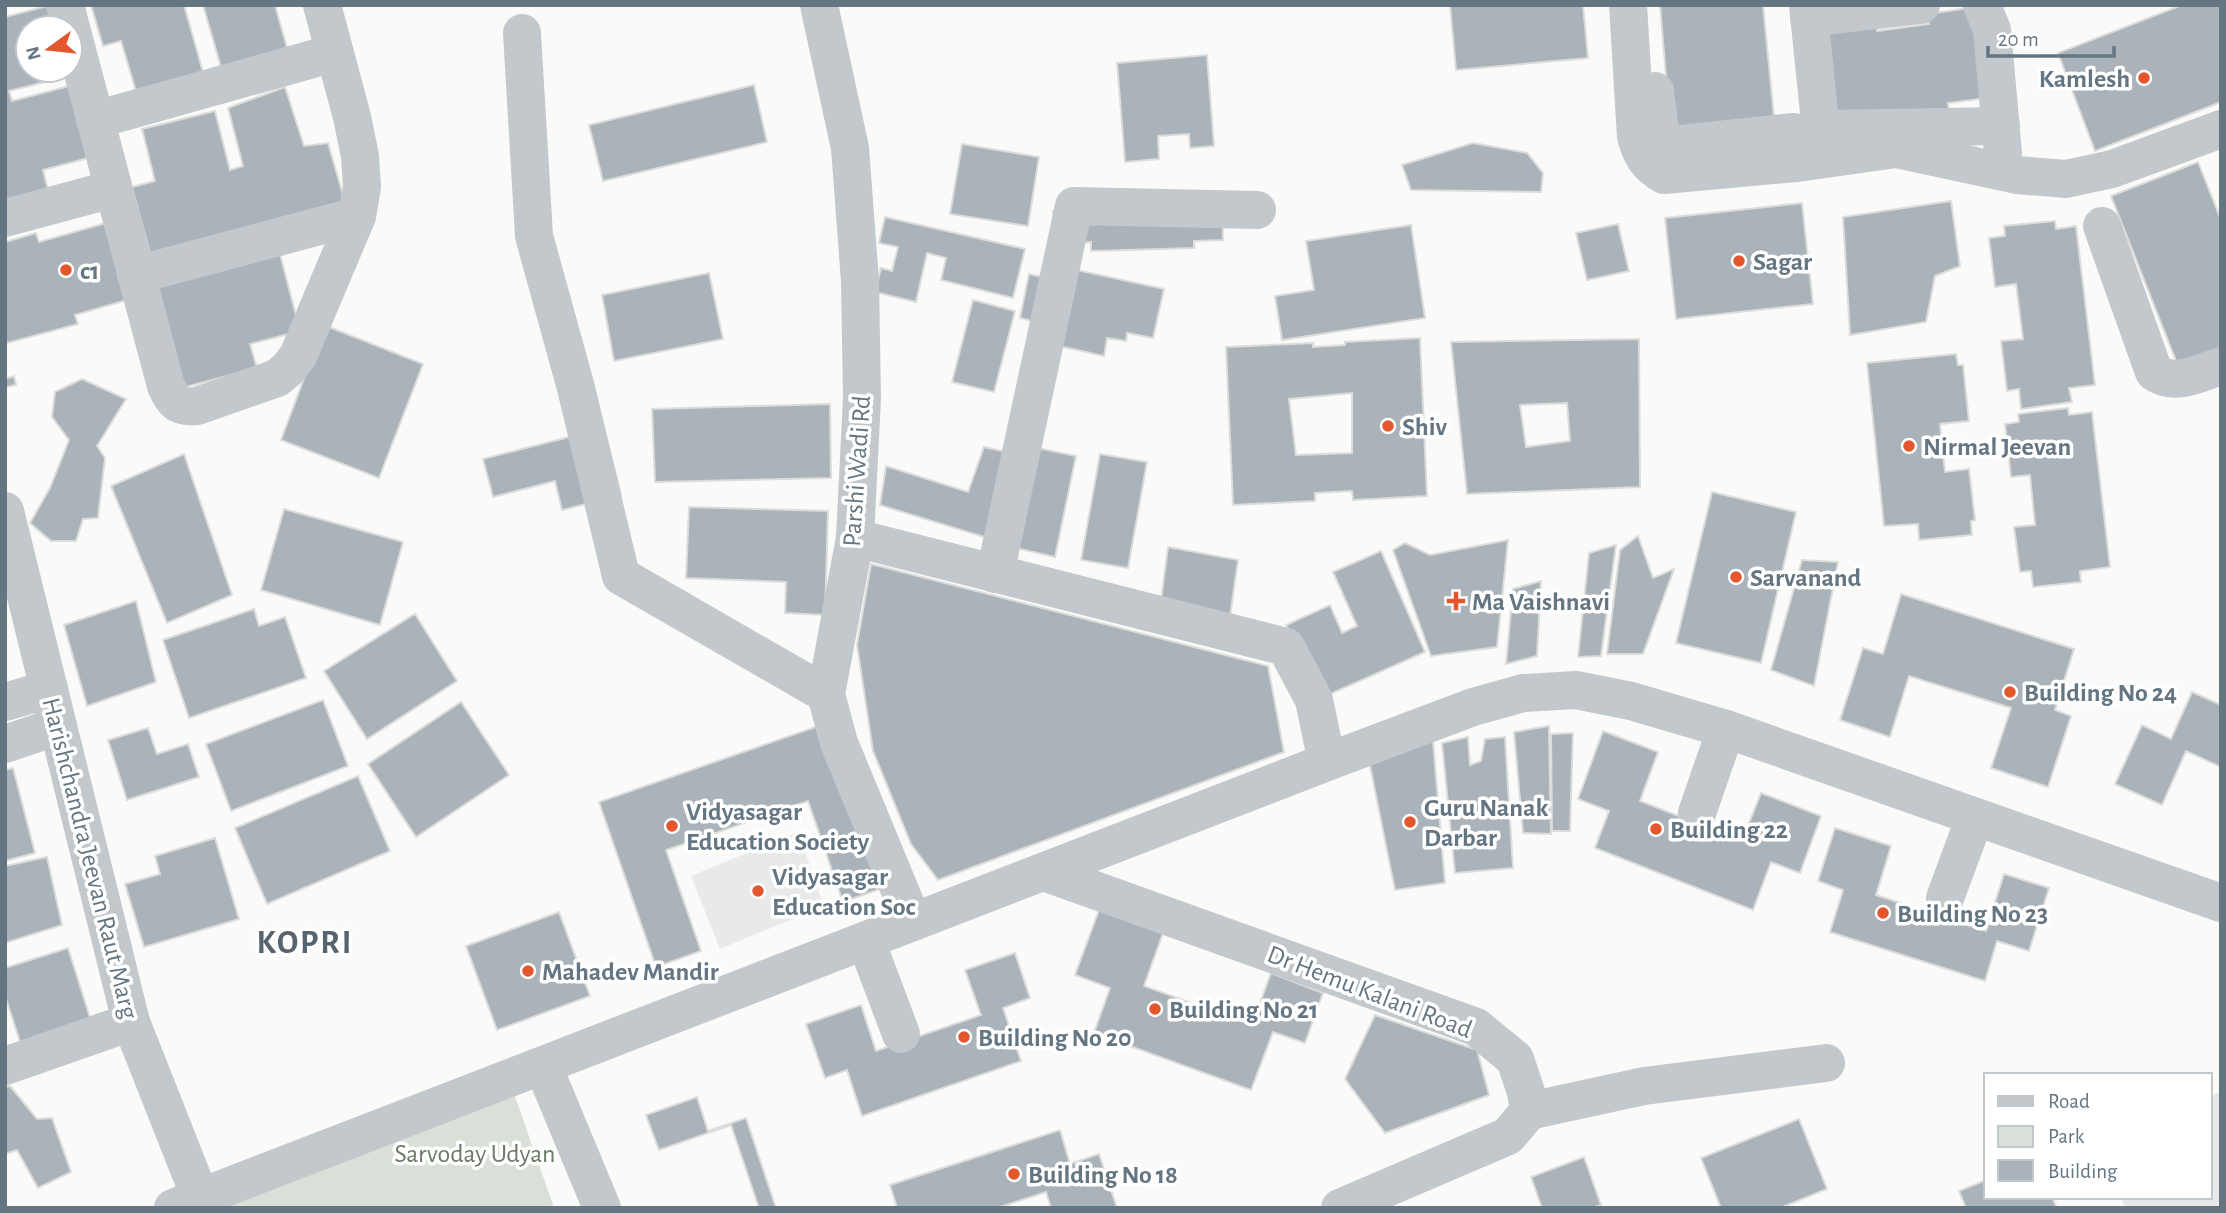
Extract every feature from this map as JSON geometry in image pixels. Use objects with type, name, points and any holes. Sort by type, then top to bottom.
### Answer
[{"type":"street","points":[[65,5],[166,386],[173,400],[185,407],[197,406],[277,378],[288,369],[298,356],[357,216],[362,187],[360,156],[322,5]]},
{"type":"street","name":"Parshi Wadi Rd","points":[[820,5],[850,148],[860,281],[862,398],[855,538],[826,694],[839,743],[913,922]]},
{"type":"street","points":[[1628,5],[1636,137],[1641,154],[1650,167],[1664,175],[1678,175],[1795,148]]},
{"type":"street","points":[[1649,5],[1658,126],[1661,138],[1671,145],[1896,149],[2005,173],[2066,179],[2112,169],[2221,129]]},
{"type":"street","points":[[1800,9],[1921,5]]},
{"type":"street","points":[[1982,5],[1992,30],[2005,173]]},
{"type":"street","points":[[1795,148],[1800,9]]},
{"type":"street","points":[[1800,9],[1823,129],[2001,126]]},
{"type":"street","points":[[522,33],[534,236],[576,388],[621,576],[826,694]]},
{"type":"street","points":[[95,120],[334,53]]},
{"type":"street","points":[[5,218],[113,189]]},
{"type":"street","points":[[995,574],[1074,206],[1257,210]]},
{"type":"street","points":[[136,275],[357,216]]},
{"type":"street","points":[[2102,226],[2154,372],[2162,378],[2176,380],[2221,366]]},
{"type":"street","name":"Harishchandra Jeevan Raut Marg","points":[[5,511],[131,1022],[186,1202]]},
{"type":"street","points":[[855,538],[1286,647],[1314,700],[1327,762]]},
{"type":"street","points":[[5,702],[49,689]]},
{"type":"street","points":[[186,1202],[1327,762],[1473,707],[1523,693],[1576,690],[1632,701],[1726,729],[2221,903]]},
{"type":"street","points":[[5,744],[58,726]]},
{"type":"street","points":[[1698,813],[1726,729]]},
{"type":"street","points":[[1945,898],[1975,817]]},
{"type":"street","name":"Dr Hemu Kalani Road","points":[[1044,872],[1476,1027],[1515,1059],[1529,1111]]},
{"type":"street","points":[[866,941],[901,1034]]},
{"type":"street","points":[[5,1066],[131,1022]]},
{"type":"street","points":[[1340,1208],[1508,1136],[1529,1111],[1644,1086],[1826,1063]]},
{"type":"street","points":[[543,1066],[602,1208]]},
{"type":"shaded area","name":"Vidyasagar Education Soc","points":[[798,832],[824,906],[720,949],[691,876]]},
{"type":"shaded area","points":[[2221,1092],[2221,1208],[2125,1208],[2122,1199],[2212,1199],[2212,1095]]},
{"type":"green space","name":"Sarvoday Udyan","points":[[509,1079],[554,1208],[215,1208]]},
{"type":"building","points":[[51,5],[55,14],[16,14]]},
{"type":"building","points":[[91,5],[184,5],[205,79],[138,98],[121,41],[103,46]]},
{"type":"building","points":[[203,5],[275,5],[289,55],[223,74]]},
{"type":"building","points":[[1450,5],[1583,5],[1588,58],[1456,70]]},
{"type":"building","points":[[1660,5],[1763,5],[1775,127],[1671,136]]},
{"type":"building","name":"Kamlesh","points":[[2182,5],[2221,5],[2221,102],[2095,151],[2058,53]]},
{"type":"building","points":[[1975,7],[1987,98],[1948,103],[1949,113],[1829,117],[1818,28],[1876,20],[1877,31],[1929,24],[1928,14]]},
{"type":"building","points":[[14,15],[14,84],[37,84],[9,91],[12,101],[73,85],[92,157],[43,170],[49,194],[5,205],[5,17]]},
{"type":"building","points":[[1207,55],[1214,146],[1190,148],[1189,134],[1158,136],[1159,159],[1125,162],[1117,63]]},
{"type":"building","points":[[754,85],[767,142],[603,181],[589,125]]},
{"type":"building","points":[[285,87],[304,146],[328,143],[347,209],[151,257],[132,187],[155,181],[142,129],[215,111],[230,170],[243,166],[228,108]]},
{"type":"building","points":[[1473,143],[1527,153],[1543,173],[1541,192],[1411,190],[1402,165]]},
{"type":"building","points":[[962,144],[1039,157],[1028,226],[950,214]]},
{"type":"building","points":[[2198,162],[2221,220],[2221,354],[2180,371],[2111,196]]},
{"type":"building","points":[[1222,197],[1223,240],[1194,241],[1194,248],[1091,251],[1091,242],[1055,243],[1053,211]]},
{"type":"building","points":[[1951,201],[1960,266],[1935,276],[1926,322],[1850,335],[1843,217]]},
{"type":"building","name":"Sagar","points":[[1802,203],[1813,304],[1676,319],[1665,218]]},
{"type":"building","points":[[885,217],[1025,249],[1013,298],[941,280],[946,258],[927,253],[916,302],[875,292],[881,268],[892,271],[898,247],[879,243]]},
{"type":"building","name":"c1","points":[[113,221],[134,298],[75,315],[78,324],[7,343],[5,242],[36,233],[39,242]]},
{"type":"building","name":"Nirmal Jeevan","points":[[2055,221],[2056,229],[2076,226],[2095,385],[2069,388],[2072,402],[2021,409],[2019,389],[2007,391],[2001,341],[2023,339],[2016,284],[1995,287],[1989,238],[2005,236],[2004,226]]},
{"type":"building","points":[[1618,224],[1629,271],[1587,280],[1576,233]]},
{"type":"building","points":[[1411,225],[1425,318],[1282,340],[1275,296],[1314,290],[1306,241]]},
{"type":"building","points":[[280,254],[300,331],[250,344],[257,368],[174,390],[147,283]]},
{"type":"building","points":[[1063,267],[1164,289],[1153,338],[1127,333],[1126,341],[1107,338],[1104,356],[1046,343],[1050,325],[1020,318],[1029,274],[1060,281]]},
{"type":"building","points":[[709,273],[723,339],[614,361],[602,295]]},
{"type":"building","points":[[973,300],[1015,311],[994,392],[952,382]]},
{"type":"building","points":[[324,325],[423,364],[379,478],[281,440]]},
{"type":"building","name":"Shiv","points":[[1420,338],[1427,496],[1353,500],[1352,491],[1315,493],[1315,501],[1233,505],[1226,347],[1313,343],[1313,347],[1345,345],[1345,342]],"holes":[[[1352,393],[1352,453],[1296,455],[1289,399]]]},
{"type":"building","name":"Shiv","points":[[1639,339],[1640,487],[1467,494],[1451,342]],"holes":[[[1567,403],[1570,441],[1526,447],[1520,405]]]},
{"type":"building","name":"Nirmal Jeevan","points":[[1956,354],[1958,365],[1963,365],[1969,421],[1940,424],[1945,472],[1969,469],[1975,520],[1971,521],[1972,535],[1919,540],[1918,524],[1884,526],[1867,363]]},
{"type":"building","points":[[14,376],[16,385],[6,387],[5,379]]},
{"type":"building","points":[[82,379],[126,399],[97,446],[105,458],[98,518],[83,519],[76,541],[51,541],[30,523],[50,488],[69,440],[52,417],[55,392]]},
{"type":"building","points":[[830,404],[831,478],[655,482],[652,409]]},
{"type":"building","name":"Nirmal Jeevan","points":[[2068,408],[2069,415],[2092,412],[2110,567],[2080,571],[2081,582],[2033,587],[2031,571],[2020,572],[2014,527],[2035,525],[2030,475],[2011,477],[2005,424],[2019,422],[2018,414]]},
{"type":"building","points":[[604,428],[621,495],[562,510],[555,481],[493,497],[483,459]]},
{"type":"building","points":[[1028,446],[1076,456],[1055,557],[1007,546]]},
{"type":"building","points":[[984,447],[1015,454],[994,540],[880,505],[886,466],[968,492]]},
{"type":"building","points":[[184,454],[232,595],[167,623],[111,486]]},
{"type":"building","points":[[1100,454],[1147,462],[1128,568],[1081,560]]},
{"type":"building","name":"Sarvanand","points":[[1712,492],[1796,512],[1761,663],[1676,643]]},
{"type":"building","points":[[689,507],[828,511],[825,615],[785,613],[786,582],[686,578]]},
{"type":"building","points":[[284,509],[403,542],[380,625],[261,590]]},
{"type":"building","points":[[1638,536],[1653,578],[1674,569],[1643,654],[1607,654],[1620,550]]},
{"type":"building","name":"Ma Vaishnavi","points":[[1508,540],[1497,647],[1431,656],[1393,550],[1405,543],[1430,555]]},
{"type":"building","points":[[1616,545],[1601,656],[1578,657],[1589,553]]},
{"type":"building","points":[[1168,547],[1238,560],[1229,624],[1160,608]]},
{"type":"building","points":[[1381,551],[1425,652],[1319,699],[1286,625],[1330,605],[1342,633],[1357,626],[1333,572]]},
{"type":"building","points":[[1802,560],[1838,562],[1814,686],[1771,670]]},
{"type":"building","points":[[871,564],[1268,666],[1284,752],[938,880],[911,844],[873,751],[857,645]]},
{"type":"building","points":[[1541,581],[1537,656],[1506,664],[1513,589]]},
{"type":"building","name":"Building No 24","points":[[1901,594],[2074,649],[2055,710],[2071,716],[2048,787],[1991,768],[2011,708],[1909,676],[1890,737],[1840,720],[1863,648],[1883,654]]},
{"type":"building","points":[[136,601],[156,682],[87,706],[64,625]]},
{"type":"building","points":[[254,609],[259,626],[285,617],[306,678],[189,718],[163,640]]},
{"type":"building","points":[[415,614],[457,681],[367,739],[324,671]]},
{"type":"building","points":[[2192,692],[2221,705],[2221,767],[2186,751],[2162,805],[2115,784],[2142,725],[2171,739]]},
{"type":"building","points":[[323,700],[348,766],[231,811],[206,744]]},
{"type":"building","points":[[461,702],[509,775],[416,837],[368,764]]},
{"type":"building","name":"Vidyasagar Education Society","points":[[830,722],[886,887],[843,902],[808,801],[666,850],[701,951],[656,967],[599,802]]},
{"type":"building","points":[[1549,726],[1551,834],[1523,833],[1514,732]]},
{"type":"building","points":[[148,728],[157,754],[188,744],[199,777],[127,800],[108,740]]},
{"type":"building","name":"Building 22","points":[[1603,731],[1658,752],[1640,801],[1742,841],[1761,793],[1821,816],[1800,873],[1771,862],[1753,910],[1595,848],[1609,811],[1578,799]]},
{"type":"building","points":[[1573,733],[1570,831],[1552,831],[1551,734]]},
{"type":"building","points":[[1468,737],[1470,765],[1481,761],[1485,739],[1505,737],[1513,868],[1455,873],[1442,743]]},
{"type":"building","name":"Guru Nanak Darbar","points":[[1433,741],[1445,883],[1395,890],[1369,761]]},
{"type":"building","points":[[13,768],[35,853],[5,861],[5,770]]},
{"type":"building","points":[[358,776],[390,851],[267,904],[235,828]]},
{"type":"building","name":"Building No 23","points":[[1835,828],[1891,846],[1876,895],[1986,931],[2004,874],[2049,888],[2029,951],[1997,941],[1985,981],[1830,932],[1843,890],[1818,881]]},
{"type":"building","points":[[215,838],[239,919],[144,947],[125,884],[160,874],[155,856]]},
{"type":"building","points":[[47,857],[62,925],[5,943],[5,866]]},
{"type":"building","name":"Building No 21","points":[[1099,910],[1163,933],[1144,986],[1252,1025],[1271,973],[1323,993],[1305,1043],[1273,1032],[1251,1090],[1094,1033],[1110,988],[1075,975]]},
{"type":"building","name":"Mahadev Mandir","points":[[559,912],[590,996],[497,1030],[466,946]]},
{"type":"building","points":[[68,948],[91,1021],[20,1042],[5,995],[5,968]]},
{"type":"building","name":"Building No 20","points":[[1015,953],[1030,998],[1003,1008],[1021,1061],[862,1116],[847,1070],[825,1078],[806,1024],[861,1005],[876,1051],[981,1015],[965,970]]},
{"type":"building","points":[[1375,1015],[1477,1050],[1489,1095],[1385,1133],[1345,1079]]},
{"type":"building","points":[[10,1086],[37,1119],[52,1118],[71,1172],[38,1188],[17,1150],[5,1154],[5,1087]]},
{"type":"building","points":[[697,1097],[708,1131],[746,1118],[776,1208],[759,1208],[731,1125],[659,1150],[646,1115]]},
{"type":"building","points":[[1799,1119],[1827,1189],[1780,1208],[1721,1208],[1701,1158]]},
{"type":"building","name":"Building No 18","points":[[1060,1130],[1070,1164],[1099,1154],[1117,1208],[1051,1208],[1046,1192],[997,1208],[897,1208],[890,1185]]},
{"type":"building","points":[[1584,1157],[1601,1205],[1592,1208],[1542,1208],[1531,1177]]},
{"type":"building","points":[[1984,1181],[1984,1199],[2053,1199],[2057,1208],[1966,1208],[1959,1191]]},
{"type":"place","name":"Kamlesh","points":[[2144,78]]},
{"type":"place","name":"Sagar","points":[[1739,261]]},
{"type":"place","name":"c1","points":[[66,270]]},
{"type":"place","name":"Shiv","points":[[1388,426]]},
{"type":"place","name":"Nirmal Jeevan","points":[[1909,446]]},
{"type":"place","name":"Sarvanand","points":[[1736,577]]},
{"type":"place","name":"Ma Vaishnavi","points":[[1456,601]]},
{"type":"place","name":"Building No 24","points":[[2010,692]]},
{"type":"place","name":"Guru Nanak Darbar","points":[[1410,822]]},
{"type":"place","name":"Vidyasagar Education Society","points":[[672,826]]},
{"type":"place","name":"Building 22","points":[[1656,829]]},
{"type":"place","name":"Vidyasagar Education Soc","points":[[758,891]]},
{"type":"place","name":"Building No 23","points":[[1883,913]]},
{"type":"place","name":"Mahadev Mandir","points":[[528,971]]},
{"type":"place","name":"Building No 21","points":[[1155,1009]]},
{"type":"place","name":"Building No 20","points":[[964,1037]]},
{"type":"place","name":"Building No 18","points":[[1014,1174]]},
{"type":"district","name":"KOPRI","points":[[305,941]]}]
